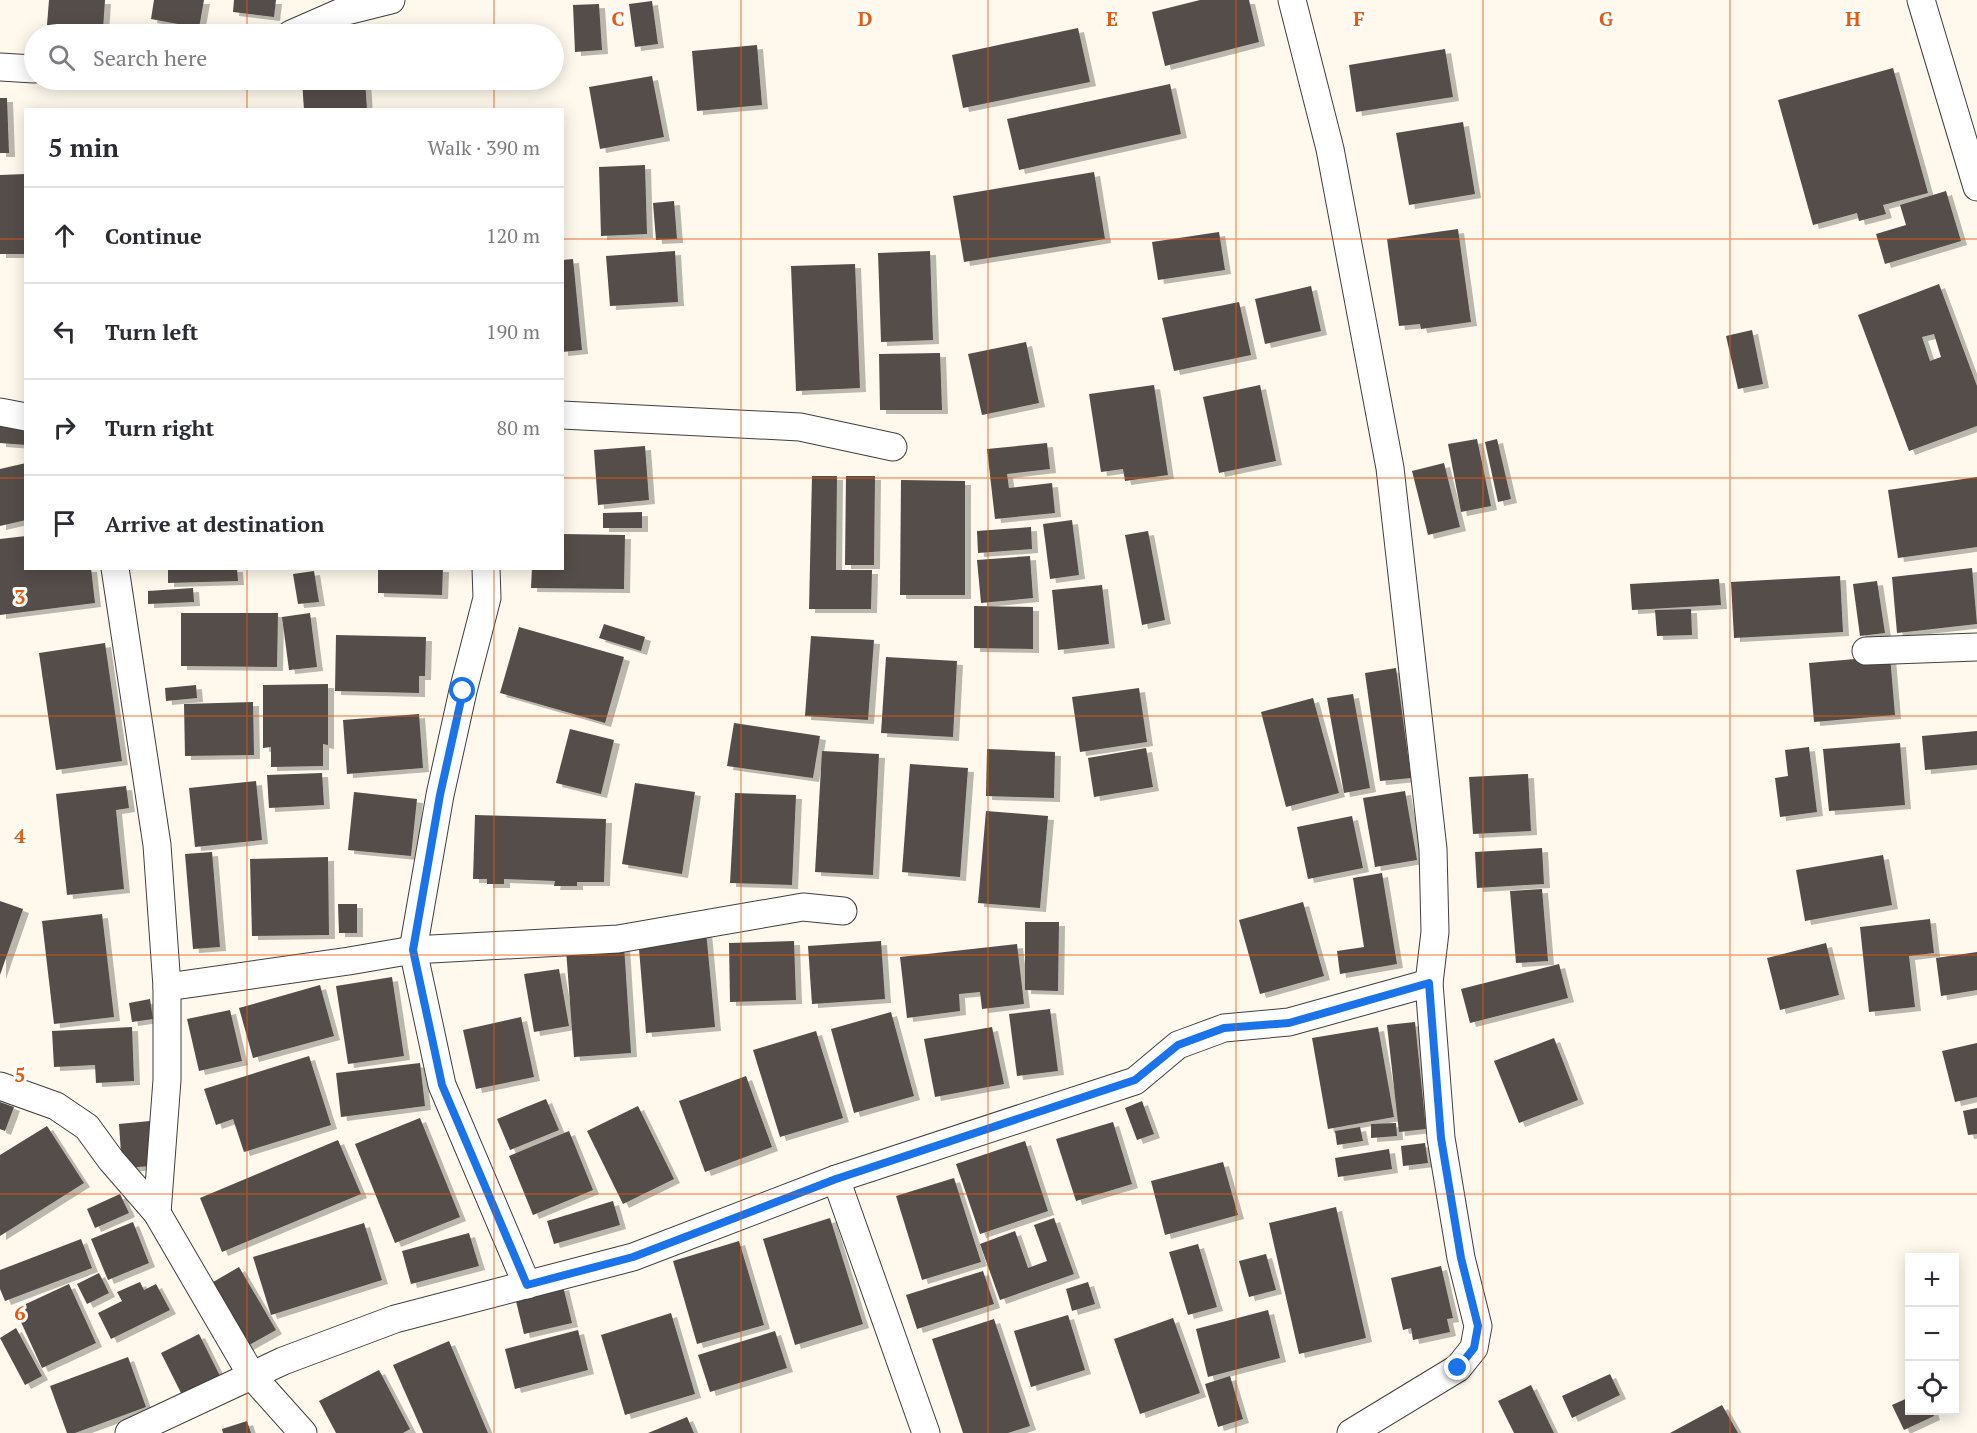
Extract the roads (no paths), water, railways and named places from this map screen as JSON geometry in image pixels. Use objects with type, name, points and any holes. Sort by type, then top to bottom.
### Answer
[{"type":"street","points":[[314,24],[339,13],[391,0]]},
{"type":"street","points":[[1292,0],[1330,149],[1390,468],[1433,849],[1436,932],[1429,983],[1441,1138],[1461,1258],[1478,1326],[1474,1348],[1458,1368],[1352,1433]]},
{"type":"street","points":[[1921,0],[1977,187]]},
{"type":"street","points":[[0,67],[24,68]]},
{"type":"street","points":[[0,412],[24,417]]},
{"type":"street","points":[[564,415],[800,427],[893,447]]},
{"type":"street","points":[[115,570],[157,845],[167,987],[167,1080],[158,1213]]},
{"type":"street","points":[[486,570],[487,598],[440,795],[413,950],[442,1085],[527,1285]]},
{"type":"street","points":[[1866,651],[1977,647]]},
{"type":"street","points":[[167,987],[413,950],[618,939],[803,907],[843,911]]},
{"type":"street","points":[[129,1433],[283,1361],[395,1319],[633,1257],[836,1179],[1135,1080],[1178,1045],[1224,1028],[1289,1023],[1429,983]]},
{"type":"street","points":[[0,1086],[56,1106],[87,1127],[111,1160],[158,1213],[252,1376],[303,1433]]},
{"type":"street","points":[[836,1179],[927,1433]]}]
